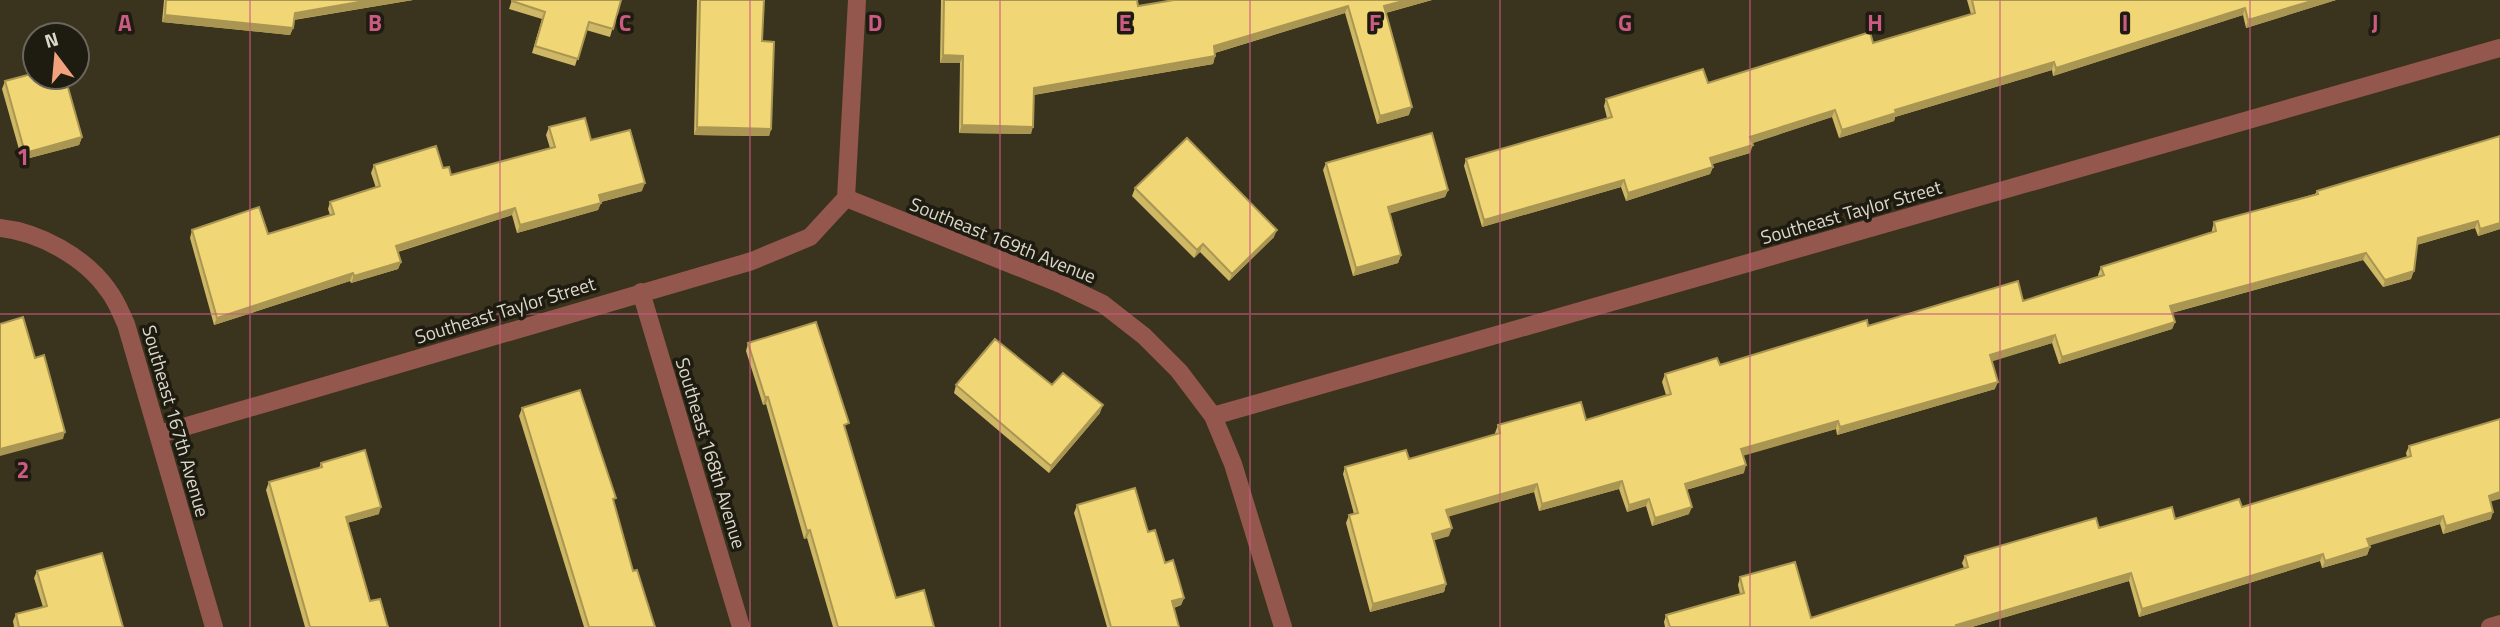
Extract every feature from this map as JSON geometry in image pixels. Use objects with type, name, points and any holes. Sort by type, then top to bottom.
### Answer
[{"type":"street","points":[[846,198],[857,0]]},
{"type":"street","name":"Southeast Taylor Street","points":[[1213,416],[2500,48]]},
{"type":"street","name":"Southeast Taylor Street","points":[[160,434],[752,261],[810,237],[846,198]]},
{"type":"street","name":"Southeast 169th Avenue","points":[[846,198],[1102,303],[1161,354],[1213,416],[1233,464],[1283,627]]},
{"type":"street","name":"Southeast 167th Avenue","points":[[0,228],[18,230],[61,249],[108,289],[127,324],[214,627]]},
{"type":"street","name":"Southeast 168th Avenue","points":[[640,292],[741,627]]},
{"type":"street","points":[[2490,627],[2500,624]]},
{"type":"building","points":[[166,0],[370,0],[295,13],[293,28],[165,15]]},
{"type":"building","points":[[512,0],[621,0],[613,29],[589,22],[578,59],[535,46],[545,12]]},
{"type":"building","points":[[700,0],[764,0],[762,41],[774,42],[771,129],[697,127]]},
{"type":"building","points":[[944,0],[1137,0],[1138,6],[1174,0],[1407,0],[1384,6],[1412,107],[1380,116],[1348,6],[1214,46],[1215,56],[1034,88],[1033,127],[962,125],[963,56],[943,55]]},
{"type":"building","points":[[1972,0],[2315,0],[2248,20],[2245,8],[2056,68],[2054,62],[1895,110],[1896,113],[1842,130],[1835,110],[1750,137],[1753,145],[1710,158],[1713,167],[1628,193],[1624,180],[1484,220],[1466,159],[1612,117],[1606,99],[1703,69],[1708,83],[1870,32],[1873,43],[1975,13]]},
{"type":"building","points":[[21,77],[21,91],[69,91],[82,137],[25,153],[5,81]]},
{"type":"building","points":[[585,118],[591,140],[630,130],[645,183],[599,195],[601,203],[520,225],[515,208],[396,246],[401,262],[354,276],[353,273],[217,318],[192,230],[259,207],[268,234],[334,214],[330,202],[380,186],[374,165],[436,146],[443,168],[449,167],[451,175],[555,147],[549,127]]},
{"type":"building","points":[[1432,133],[1448,190],[1388,207],[1401,255],[1356,268],[1326,163]]},
{"type":"building","points":[[2500,136],[2500,223],[2480,229],[2478,221],[2418,238],[2414,271],[2385,280],[2366,253],[2170,306],[2175,322],[2062,357],[2055,335],[1990,355],[1998,382],[1840,427],[1838,421],[1741,449],[1746,465],[1685,484],[1692,507],[1655,518],[1649,499],[1629,505],[1622,481],[1542,504],[1537,484],[1446,510],[1452,528],[1432,534],[1446,584],[1373,604],[1349,515],[1358,513],[1345,467],[1406,450],[1409,459],[1500,433],[1498,425],[1581,402],[1586,420],[1671,394],[1665,374],[1717,358],[1720,365],[1867,320],[1868,326],[2018,281],[2023,301],[2104,275],[2101,267],[2216,231],[2214,222],[2318,194],[2317,191]]},
{"type":"building","points":[[1187,138],[1277,230],[1232,274],[1203,244],[1197,250],[1135,188]]},
{"type":"building","points":[[23,317],[35,358],[44,355],[65,432],[0,449],[0,324]]},
{"type":"building","points":[[816,322],[849,423],[844,425],[896,598],[924,590],[934,627],[838,627],[768,397],[765,397],[748,343]]},
{"type":"building","points":[[995,339],[1052,385],[1063,373],[1103,405],[1051,466],[956,385]]},
{"type":"building","points":[[580,390],[616,498],[613,499],[633,571],[637,570],[655,627],[589,627],[522,408]]},
{"type":"building","points":[[2500,419],[2500,492],[2489,496],[2493,512],[2446,526],[2443,516],[2367,539],[2370,547],[2325,561],[2323,554],[2142,609],[2131,573],[1956,625],[1957,627],[1670,627],[1666,615],[1744,593],[1740,577],[1795,562],[1811,618],[1968,567],[1965,556],[2096,518],[2099,528],[2172,507],[2175,519],[2239,499],[2242,507],[2411,456],[2409,446]]},
{"type":"building","points":[[365,450],[381,507],[346,517],[370,601],[380,599],[388,627],[310,627],[269,482],[322,467],[321,463]]},
{"type":"building","points":[[1135,488],[1148,532],[1155,530],[1165,563],[1173,560],[1184,598],[1172,601],[1179,627],[1111,627],[1077,505]]},
{"type":"building","points":[[102,553],[123,627],[19,627],[16,614],[47,606],[37,571]]}]
